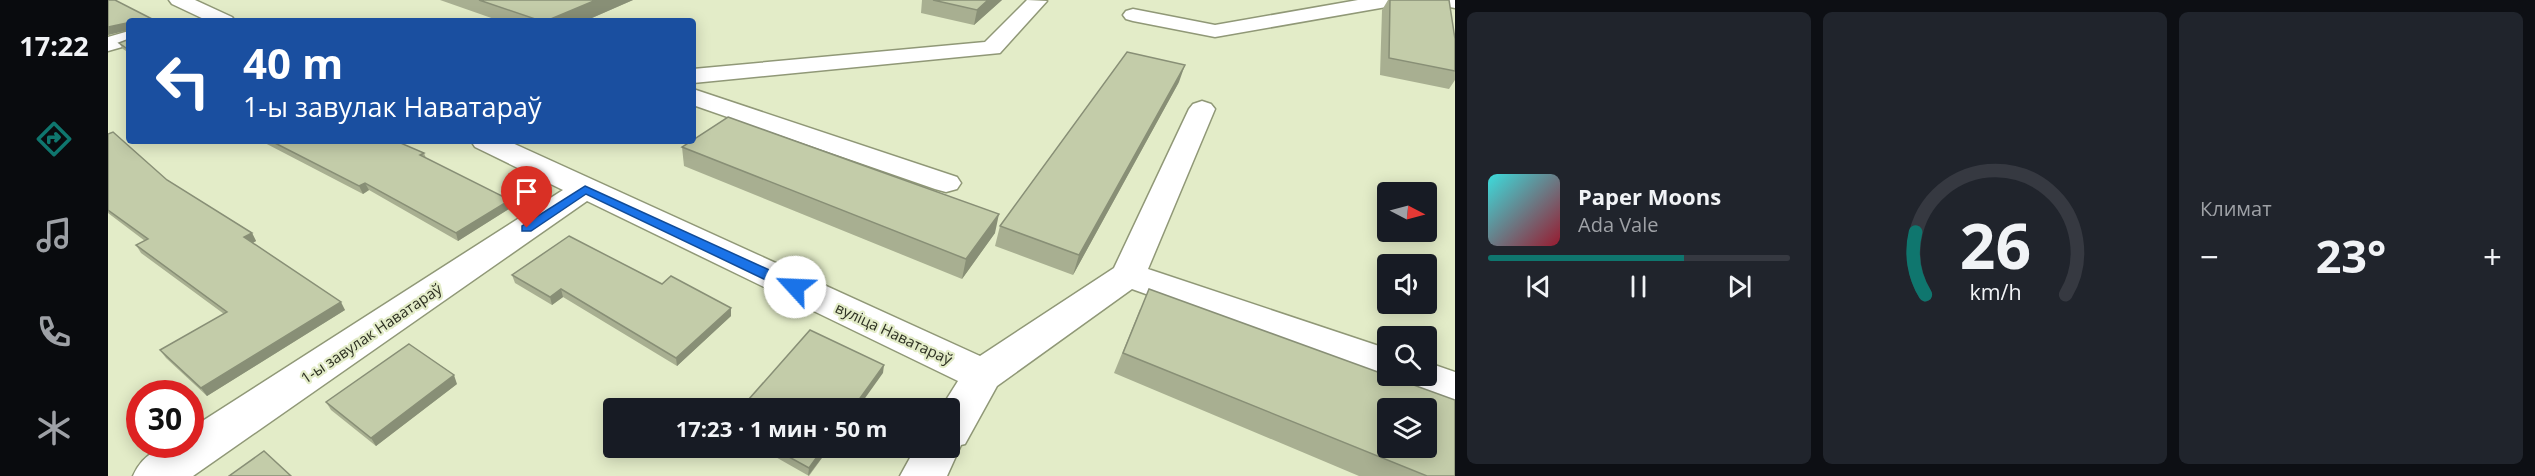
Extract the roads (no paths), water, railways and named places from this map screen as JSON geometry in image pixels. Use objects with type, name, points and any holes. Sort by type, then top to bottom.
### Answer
[{"type":"street","points":[[179,0],[217,17]]},
{"type":"street","points":[[1133,15],[1215,32],[1392,0]]},
{"type":"street","points":[[1442,0],[1455,3]]},
{"type":"street","points":[[696,76],[992,48],[1037,1]]},
{"type":"street","points":[[108,44],[126,39]]},
{"type":"street","points":[[696,98],[946,183]]},
{"type":"street","points":[[960,414],[983,375],[1128,275],[1202,109]]},
{"type":"street","name":"вуліца Наватараў","points":[[505,144],[585,189],[983,375]]},
{"type":"street","name":"1-ы завулак Наватараў","points":[[156,476],[585,189]]},
{"type":"street","points":[[1128,275],[1377,361]]},
{"type":"street","points":[[1437,382],[1455,388]]},
{"type":"street","points":[[923,476],[934,458]]}]
